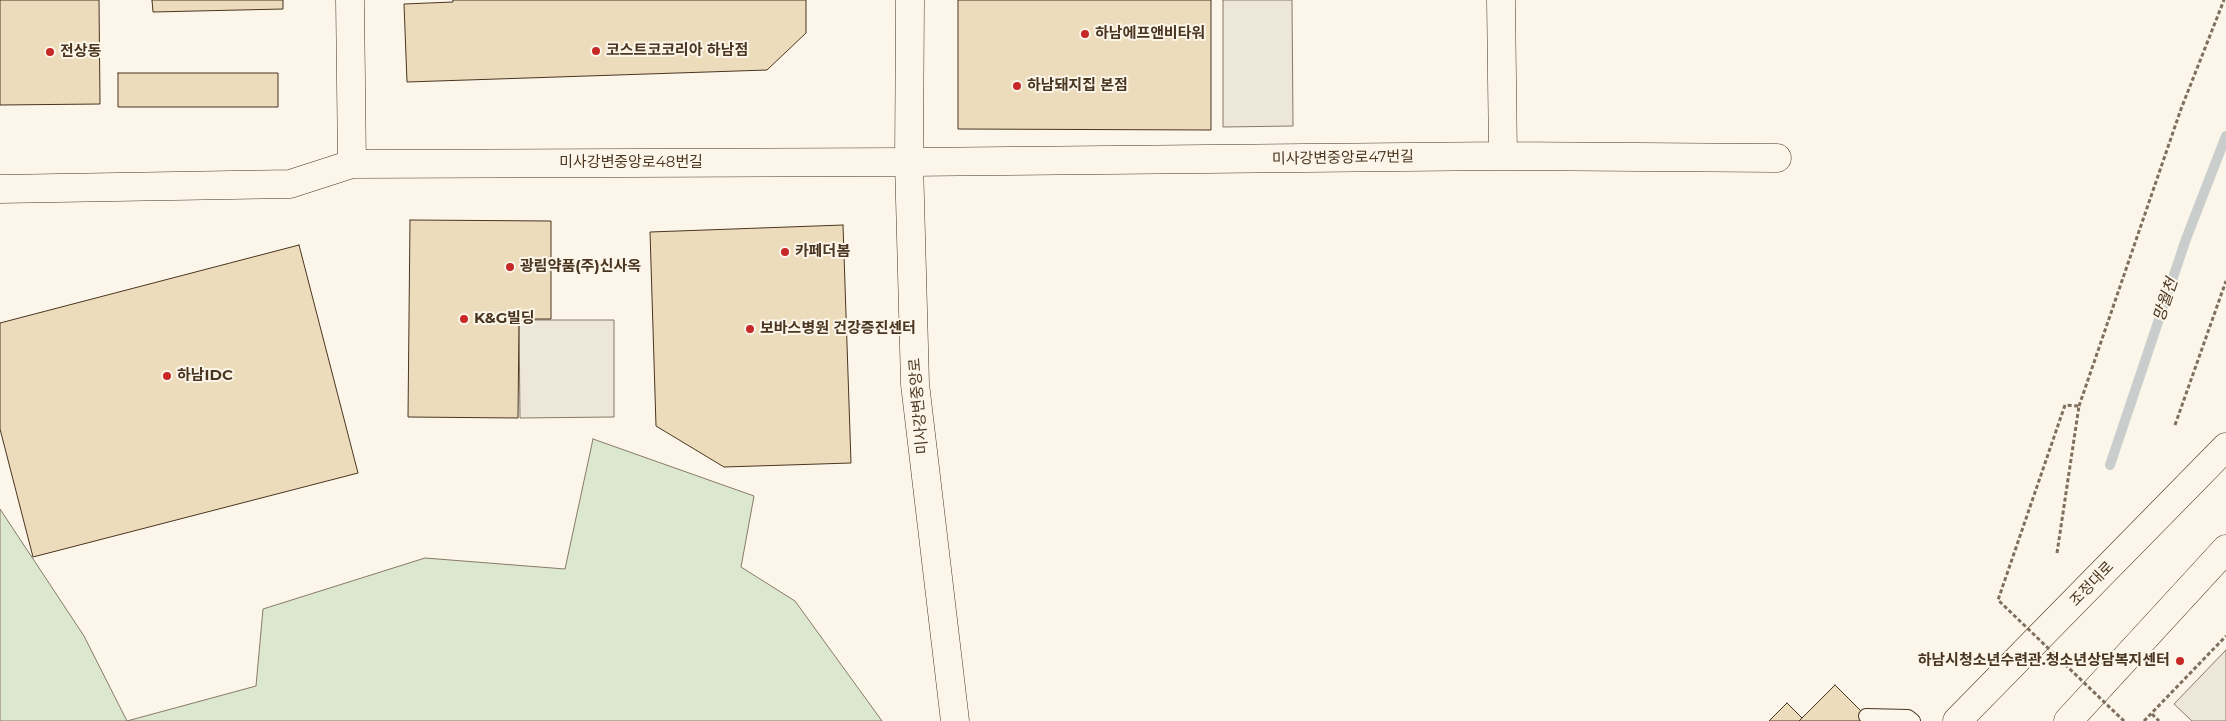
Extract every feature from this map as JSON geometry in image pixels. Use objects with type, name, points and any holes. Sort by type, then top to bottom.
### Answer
[{"type":"street","points":[[350,0],[352,164]]},
{"type":"street","name":"미사강변중앙로","points":[[910,0],[909,162],[915,384],[955,721]]},
{"type":"street","points":[[1501,0],[1503,156]]},
{"type":"street","name":"미사강변중앙로47번길","points":[[909,162],[1503,156],[1777,158]]},
{"type":"street","name":"미사강변중앙로48번길","points":[[0,188],[290,184],[352,164],[909,162]]},
{"type":"street","name":"조정대로","points":[[1957,721],[2226,447]]},
{"type":"street","points":[[2068,721],[2226,549]]},
{"type":"lane","points":[[1866,716],[1908,717],[1913,721]]},
{"type":"path","points":[[2057,553],[2079,406],[2181,108],[2224,0]]},
{"type":"path","points":[[2175,425],[2226,281]]},
{"type":"path","points":[[2079,406],[2065,405],[1998,600],[2124,721]]},
{"type":"path","points":[[2144,721],[2226,636]]},
{"type":"path","points":[[2152,714],[2159,721]]},
{"type":"green space","points":[[593,439],[754,496],[741,567],[795,601],[882,721],[127,721],[256,686],[263,609],[425,558],[565,569]]},
{"type":"green space","points":[[0,509],[84,636],[127,721],[0,721]]},
{"type":"shaded area","points":[[1223,0],[1292,0],[1293,126],[1223,127]]},
{"type":"shaded area","points":[[519,320],[614,320],[614,417],[520,418]]},
{"type":"shaded area","points":[[2226,650],[2226,721],[2192,721],[2174,704]]},
{"type":"building","name":"전상동","points":[[0,0],[99,0],[100,104],[0,105]]},
{"type":"building","points":[[152,0],[283,0],[283,9],[153,12]]},
{"type":"building","name":"코스트코코리아 하남점","points":[[453,0],[806,0],[806,33],[767,70],[407,82],[404,4],[453,2]]},
{"type":"building","name":"하남에프앤비타워","points":[[958,0],[1211,0],[1211,130],[958,129]]},
{"type":"building","points":[[118,73],[278,73],[278,107],[118,107]]},
{"type":"building","name":"K&G빌딩","points":[[410,220],[551,221],[551,319],[519,319],[518,418],[408,417]]},
{"type":"building","name":"보바스병원 건강증진센터","points":[[843,225],[851,463],[724,467],[656,426],[650,232]]},
{"type":"building","name":"하남IDC","points":[[299,245],[358,473],[33,557],[0,429],[0,323]]},
{"type":"building","points":[[1835,685],[1871,721],[1799,721]]},
{"type":"building","points":[[1787,703],[1802,718],[1799,721],[1769,721]]},
{"type":"waterway","name":"망월천","points":[[2110,465],[2186,239],[2226,136]]},
{"type":"place","name":"하남에프앤비타워","points":[[1085,34]]},
{"type":"place","name":"코스트코코리아 하남점","points":[[596,51]]},
{"type":"place","name":"전상동","points":[[50,52]]},
{"type":"place","name":"하남돼지집 본점","points":[[1017,86]]},
{"type":"place","name":"카페더봄","points":[[785,252]]},
{"type":"place","name":"광림약품(주)신사옥","points":[[510,267]]},
{"type":"place","name":"K&G빌딩","points":[[464,319]]},
{"type":"place","name":"보바스병원 건강증진센터","points":[[750,329]]},
{"type":"place","name":"하남IDC","points":[[167,376]]},
{"type":"place","name":"하남시청소년수련관.청소년상담복지센터","points":[[2180,661]]}]
